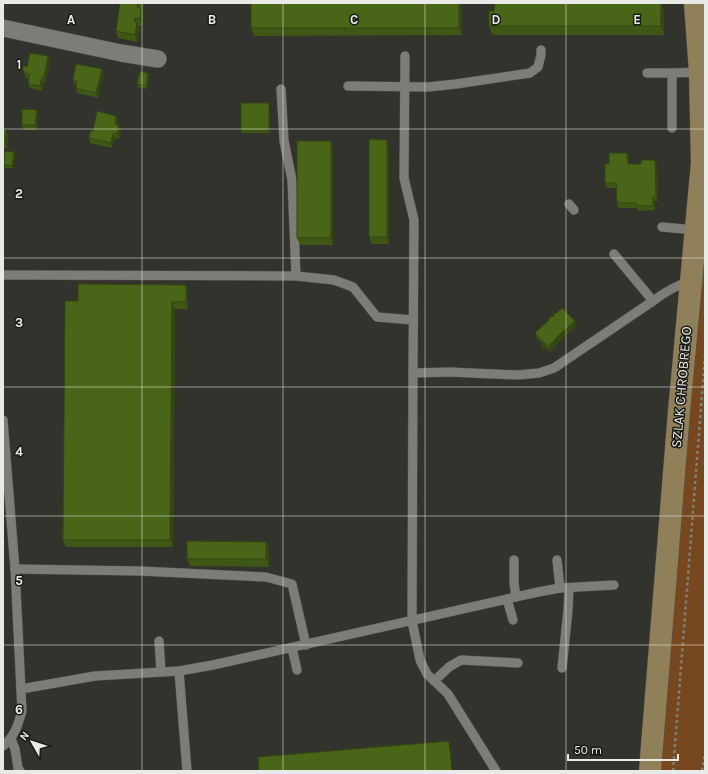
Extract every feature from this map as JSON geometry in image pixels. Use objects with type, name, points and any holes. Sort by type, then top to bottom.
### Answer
[{"type":"main road","name":"SZLAK CHROBREGO","points":[[650,771],[695,230],[702,163],[700,72],[695,3]]},
{"type":"street","points":[[3,28],[121,53],[158,59]]},
{"type":"lane","points":[[348,86],[428,87],[530,73],[538,67],[541,50]]},
{"type":"lane","points":[[405,56],[404,178],[414,220],[412,621],[420,660],[426,674],[448,694],[496,771]]},
{"type":"lane","points":[[646,73],[700,72]]},
{"type":"lane","points":[[672,73],[672,128]]},
{"type":"lane","points":[[281,89],[284,141],[292,180],[296,276]]},
{"type":"lane","points":[[662,227],[695,230]]},
{"type":"lane","points":[[614,254],[653,301]]},
{"type":"lane","points":[[3,275],[296,276],[334,280],[353,287],[376,317],[413,320]]},
{"type":"lane","points":[[413,373],[450,372],[518,375],[539,373],[554,368],[666,291],[677,285],[691,281]]},
{"type":"lane","points":[[3,420],[15,568],[22,710],[18,727],[11,739],[3,746]]},
{"type":"lane","points":[[513,620],[512,598],[514,583],[514,560]]},
{"type":"lane","points":[[557,560],[568,610],[562,668]]},
{"type":"lane","points":[[15,568],[140,571],[266,577],[292,584],[306,645]]},
{"type":"lane","points":[[21,688],[95,676],[179,671],[306,645],[512,598],[564,588],[614,585]]},
{"type":"lane","points":[[159,642],[161,672]]},
{"type":"lane","points":[[292,648],[297,670]]},
{"type":"lane","points":[[434,681],[449,667],[461,660],[518,663]]},
{"type":"lane","points":[[179,671],[187,771]]},
{"type":"lane","points":[[11,739],[20,771]]},
{"type":"path","points":[[673,771],[705,355]]},
{"type":"path","points":[[702,771],[705,753]]},
{"type":"shaded area","points":[[705,233],[705,771],[658,771]]},
{"type":"building","points":[[120,3],[137,3],[137,7],[141,8],[140,19],[135,18],[134,22],[137,22],[135,35],[116,31]]},
{"type":"building","points":[[251,3],[459,3],[459,28],[251,28]]},
{"type":"building","points":[[495,3],[661,3],[661,26],[489,26],[489,11],[494,11]]},
{"type":"building","points":[[30,53],[48,56],[44,77],[42,77],[40,86],[28,84],[30,74],[25,73],[23,70],[23,66],[27,67]]},
{"type":"building","points":[[76,64],[102,69],[96,93],[76,88],[77,81],[73,80]]},
{"type":"building","points":[[140,71],[148,73],[146,86],[137,84]]},
{"type":"building","points":[[241,103],[269,103],[269,131],[241,131]]},
{"type":"building","points":[[22,109],[37,110],[35,125],[22,125]]},
{"type":"building","points":[[97,111],[116,116],[115,124],[118,125],[119,130],[117,133],[113,134],[111,143],[89,138],[91,130],[93,131]]},
{"type":"building","points":[[3,129],[6,130],[5,143],[3,143]]},
{"type":"building","points":[[369,139],[387,140],[387,237],[369,237]]},
{"type":"building","points":[[297,141],[331,141],[331,238],[297,238]]},
{"type":"building","points":[[5,151],[14,152],[12,166],[4,165]]},
{"type":"building","points":[[609,153],[627,153],[628,164],[641,164],[641,160],[655,160],[656,196],[653,197],[653,206],[636,206],[636,203],[617,203],[616,183],[605,183],[605,164],[609,164]]},
{"type":"building","points":[[78,284],[186,285],[186,302],[172,302],[170,540],[63,540],[65,301],[78,301]]},
{"type":"building","points":[[562,308],[575,321],[548,347],[544,342],[541,345],[543,341],[535,333],[550,319],[549,318],[551,316],[554,316],[552,311],[555,314]]},
{"type":"building","points":[[187,541],[266,542],[266,559],[187,559]]},
{"type":"building","points":[[449,741],[452,771],[259,771],[258,757]]}]
